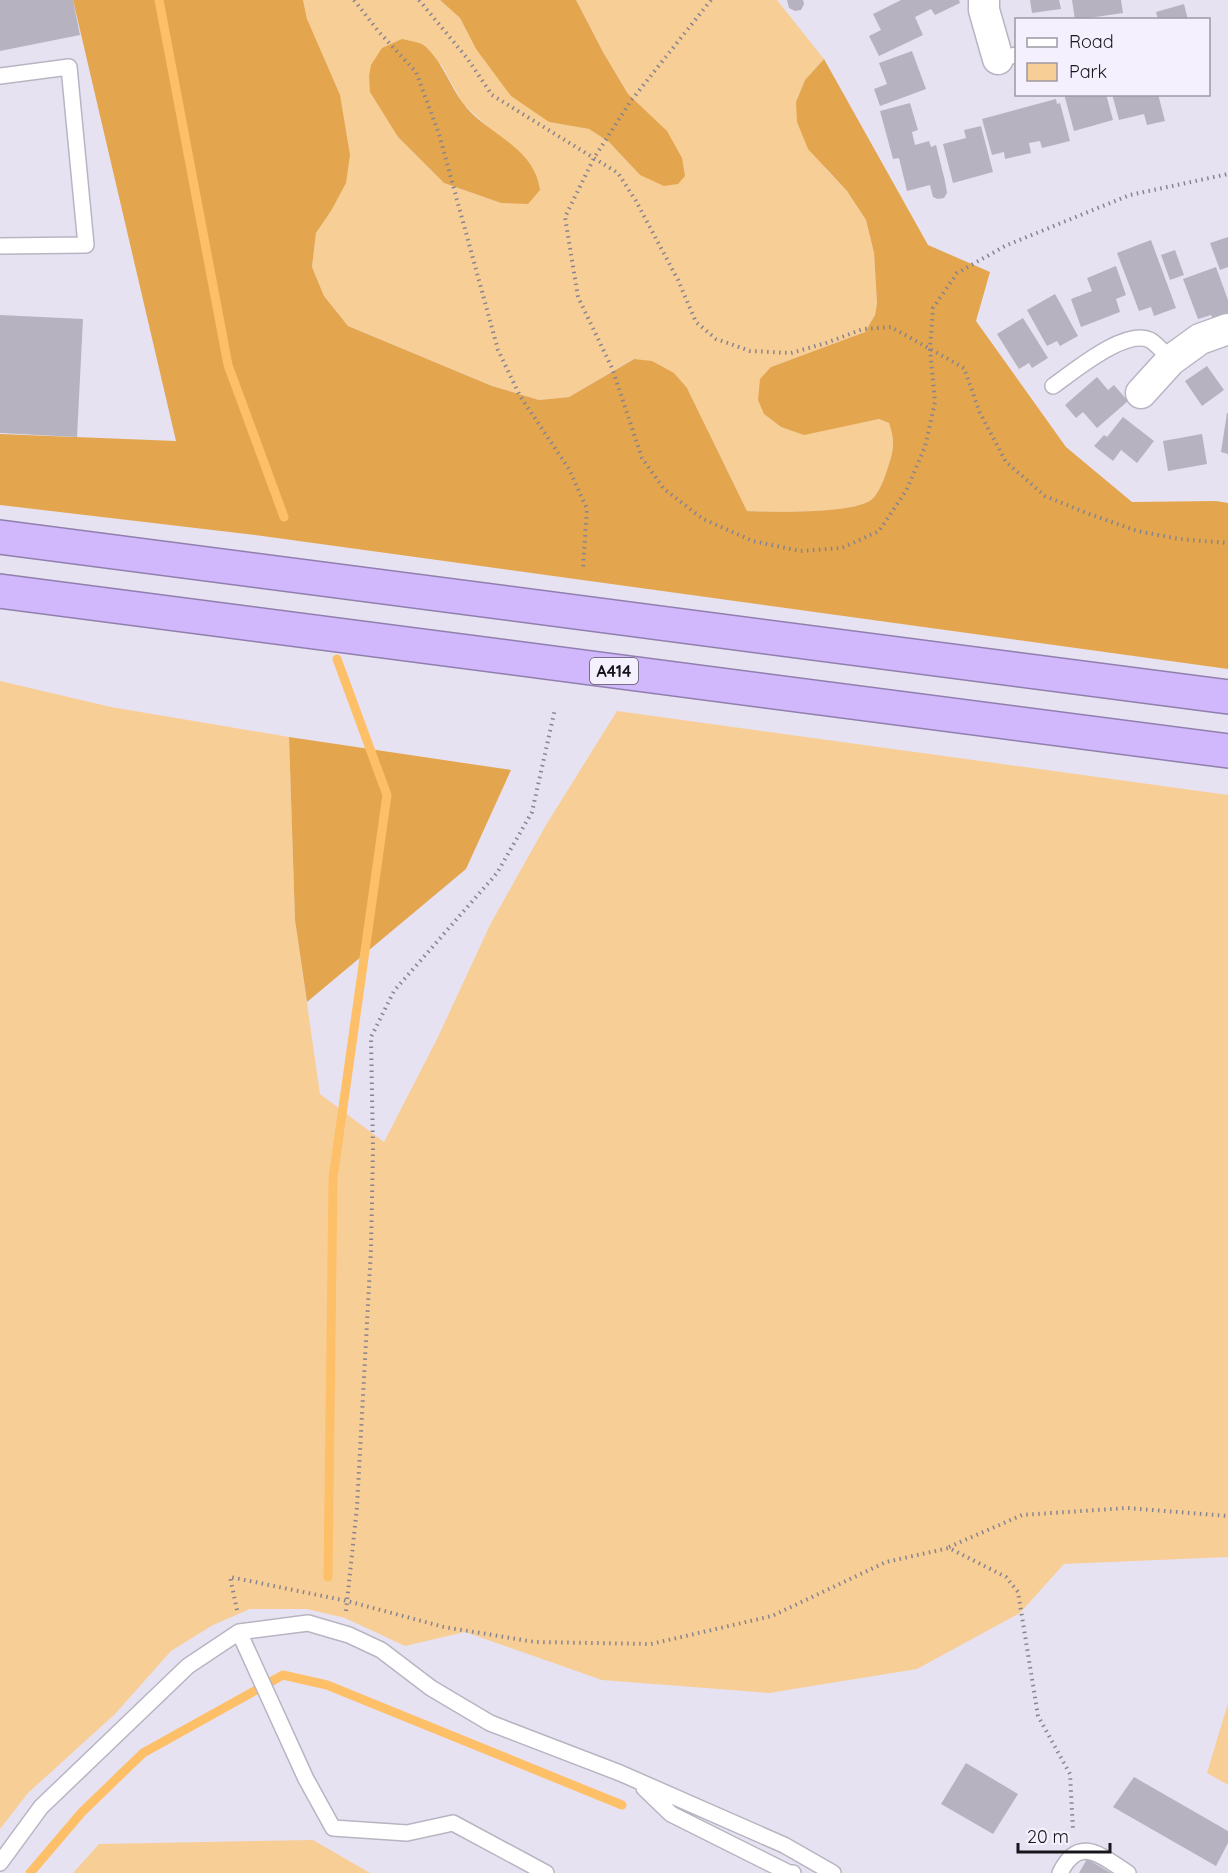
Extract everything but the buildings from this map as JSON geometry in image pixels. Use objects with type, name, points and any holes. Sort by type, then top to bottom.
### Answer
[{"type":"highway","points":[[0,537],[1228,697]]},
{"type":"highway","name":"A414","points":[[0,591],[1228,751]]},
{"type":"street","points":[[984,0],[984,10],[1007,57]]},
{"type":"street","points":[[1141,393],[1171,360],[1200,339],[1228,329]]},
{"type":"lane","points":[[0,76],[69,67],[86,245],[0,246]]},
{"type":"lane","points":[[1053,386],[1106,349],[1141,338],[1150,340],[1171,360]]},
{"type":"lane","points":[[0,1863],[40,1806],[188,1666],[239,1632],[308,1623],[349,1635],[381,1650],[431,1688],[490,1723],[635,1780],[784,1845],[833,1873]]},
{"type":"lane","points":[[239,1632],[306,1779],[333,1828],[407,1833],[453,1823],[546,1873]]},
{"type":"lane","points":[[635,1780],[671,1814],[793,1873]]},
{"type":"lane","points":[[1060,1873],[1065,1862],[1075,1852],[1086,1851],[1105,1858],[1128,1873]]},
{"type":"path","points":[[354,0],[379,32],[416,72],[439,134],[498,350],[520,396],[569,469],[587,508],[583,568]]},
{"type":"path","points":[[419,0],[467,58],[492,95],[618,173],[636,201],[678,280],[696,322],[716,339],[750,351],[791,353],[863,329],[891,327],[964,368],[980,413],[1006,462],[1045,496],[1137,531],[1179,539],[1228,543]]},
{"type":"path","points":[[711,0],[630,102],[594,158],[564,218],[578,297],[612,368],[642,458],[664,489],[704,519],[753,541],[800,551],[842,548],[879,531],[906,491],[925,447],[935,402],[930,349],[933,308],[957,273],[1007,245],[1130,195],[1228,174]]},
{"type":"path","points":[[349,1635],[345,1618],[357,1507],[371,1250],[374,1150],[371,1036],[394,991],[497,873],[532,812],[555,709]]},
{"type":"path","points":[[239,1632],[238,1614],[230,1577],[347,1601],[444,1627],[535,1642],[651,1644],[772,1617],[886,1562],[948,1548],[1022,1515],[1127,1508],[1228,1516]]},
{"type":"path","points":[[948,1548],[1006,1577],[1018,1592],[1038,1716],[1070,1774],[1075,1852]]},
{"type":"green space","points":[[303,0],[440,0],[460,18],[476,49],[549,122],[589,129],[609,142],[640,175],[666,131],[628,94],[576,0],[777,0],[824,59],[805,80],[796,102],[825,168],[847,191],[866,220],[874,253],[877,303],[875,315],[865,332],[771,367],[764,414],[781,427],[804,434],[879,419],[889,423],[893,440],[892,455],[879,490],[874,497],[861,505],[830,510],[747,511],[687,388],[633,359],[569,397],[539,400],[492,386],[348,326],[324,296],[312,267],[316,233],[331,211]],"holes":[[[441,64],[463,104],[488,127],[501,203],[444,183],[398,137]]]},
{"type":"green space","points":[[0,681],[111,707],[289,737],[295,920],[320,1094],[384,1142],[437,1039],[491,923],[546,825],[617,711],[1228,795],[1228,1557],[1064,1564],[1020,1613],[917,1669],[769,1693],[602,1680],[465,1632],[405,1646],[345,1618],[307,1609],[250,1609],[213,1625],[171,1651],[115,1714],[28,1793],[0,1829]]},
{"type":"green space","points":[[1228,1703],[1228,1785],[1207,1773]]},
{"type":"green space","points":[[313,1840],[370,1873],[73,1873],[99,1844]]},
{"type":"shaded area","points":[[73,0],[303,0],[307,19],[340,95],[350,155],[346,183],[316,233],[312,267],[324,296],[348,326],[492,386],[539,400],[569,397],[634,359],[652,361],[674,373],[687,388],[747,511],[830,510],[861,505],[871,500],[879,490],[893,450],[889,423],[879,419],[804,435],[781,427],[764,414],[758,400],[760,379],[771,367],[865,332],[875,315],[877,303],[874,253],[866,220],[847,191],[808,149],[797,122],[796,102],[805,80],[824,59],[928,245],[990,272],[976,321],[1066,447],[1132,502],[1216,501],[1228,503],[1228,669],[255,535],[0,505],[0,434],[176,441]]},
{"type":"shaded area","points":[[440,0],[576,0],[628,94],[667,131],[682,158],[685,176],[678,184],[664,186],[640,175],[609,142],[589,129],[549,122],[511,96],[476,49],[460,18]]},
{"type":"shaded area","points":[[402,39],[425,46],[438,61],[462,102],[529,162],[540,190],[528,204],[501,203],[444,183],[398,137],[370,92],[369,76],[371,65],[382,48]]},
{"type":"shaded area","points":[[289,737],[511,770],[466,869],[307,1002],[295,920]]},
{"type":"waterway","points":[[159,0],[228,365],[284,517]]},
{"type":"waterway","points":[[328,1577],[333,1178],[387,795],[337,659]]},
{"type":"waterway","points":[[30,1873],[82,1812],[143,1753],[283,1675],[327,1685],[622,1805]]}]
